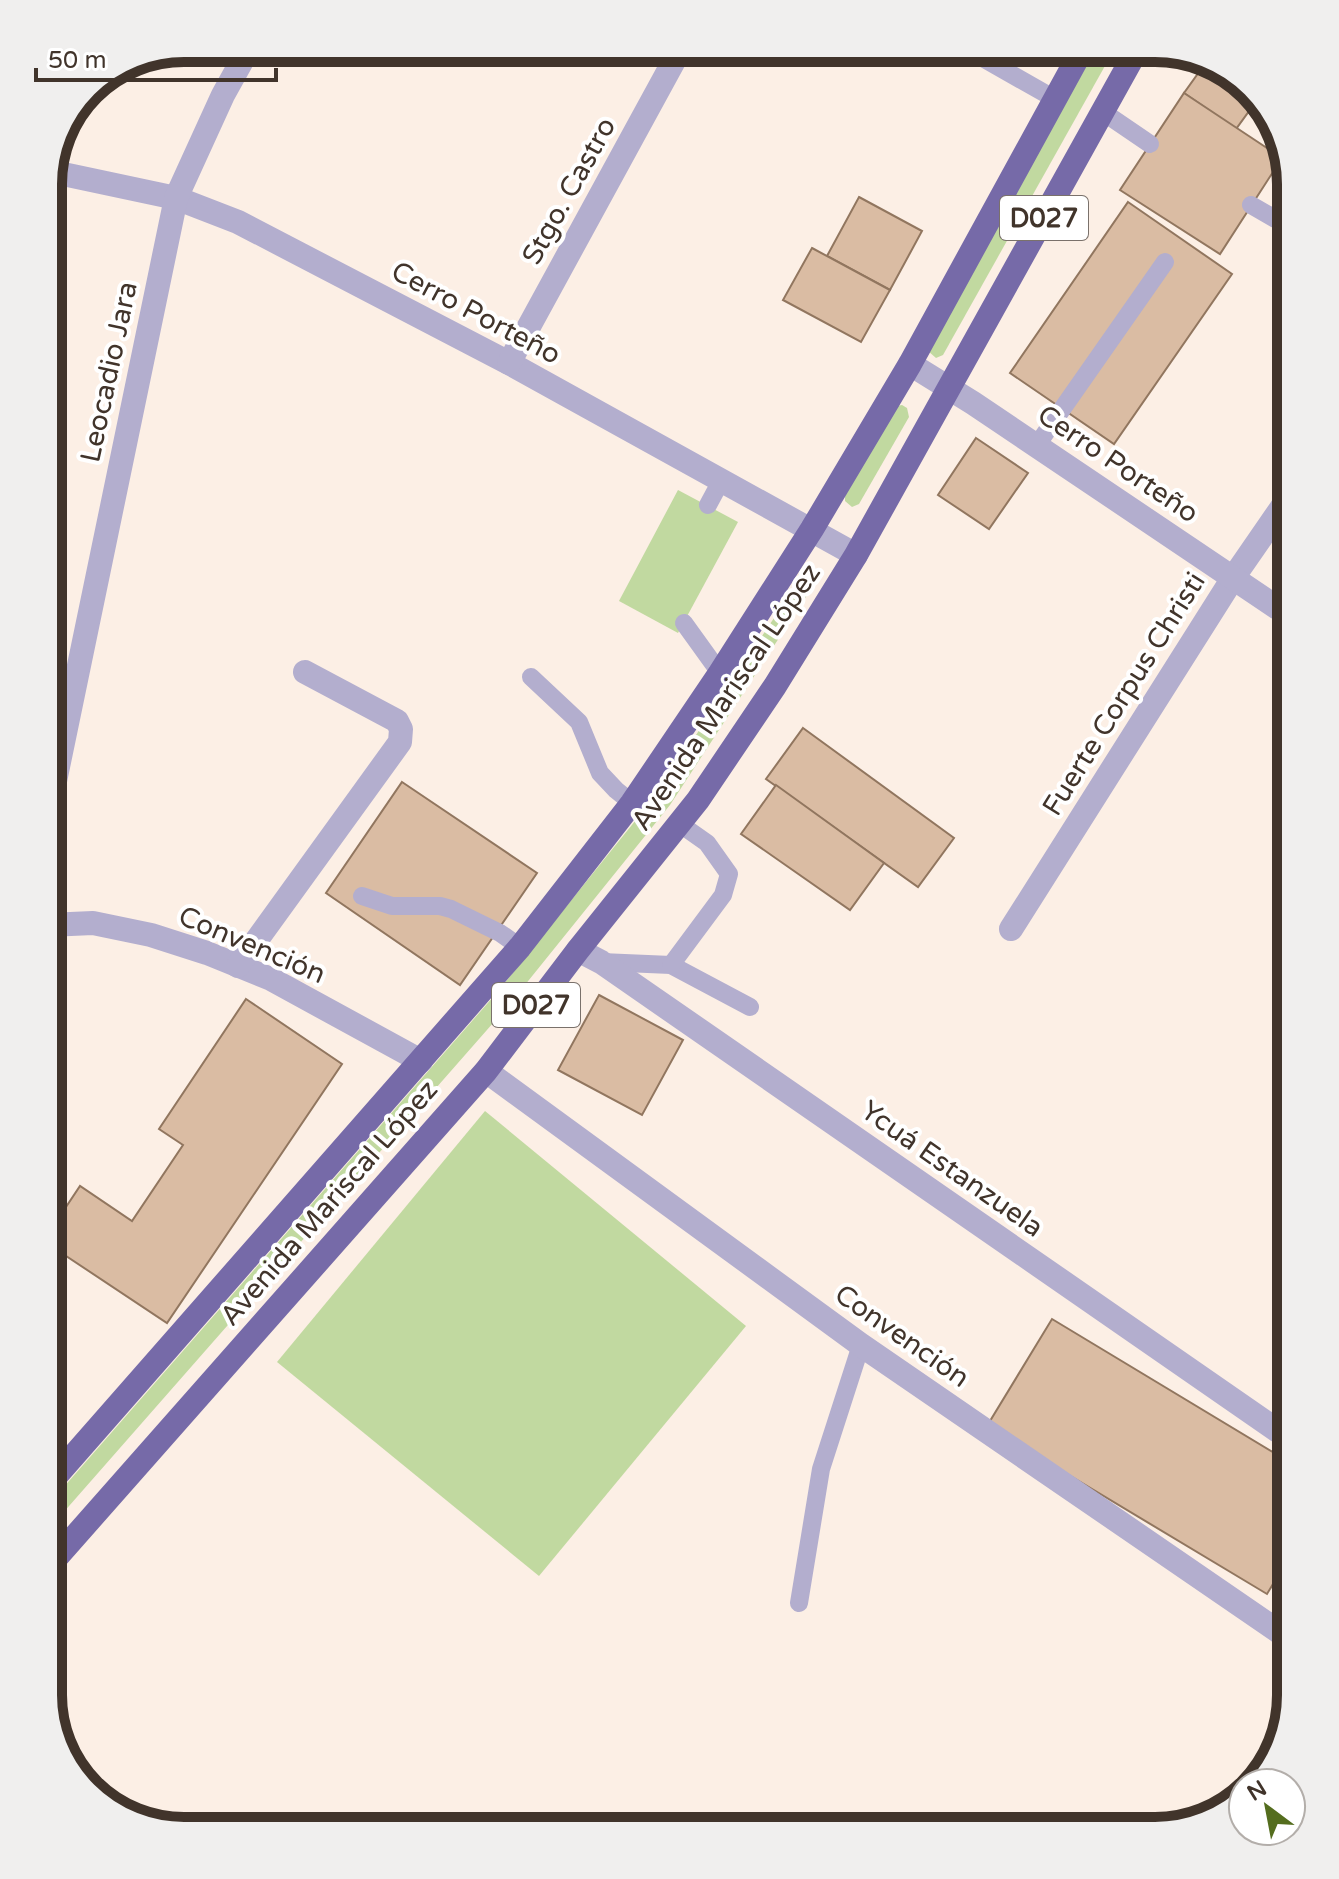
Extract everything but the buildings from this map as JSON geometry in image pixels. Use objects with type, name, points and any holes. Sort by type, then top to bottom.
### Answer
[{"type":"highway","name":"Avenida Mariscal López","points":[[62,1469],[520,947],[632,803],[812,529],[910,364],[1055,99],[1072,62]]},
{"type":"highway","name":"Avenida Mariscal López","points":[[62,1551],[486,1071],[680,824],[775,686],[856,555],[1130,62]]},
{"type":"street","name":"Leocadio Jara","points":[[62,748],[176,198],[241,62]]},
{"type":"street","name":"Stgo. Castro","points":[[509,363],[673,62]]},
{"type":"street","name":"Cerro Porteño","points":[[62,174],[176,198],[238,222],[509,363],[856,555]]},
{"type":"street","name":"Cerro Porteño","points":[[910,364],[1037,445],[1277,608]]},
{"type":"street","name":"Fuerte Corpus Christi","points":[[1011,929],[1233,578],[1277,514]]},
{"type":"street","points":[[238,966],[400,742],[401,729],[397,721],[305,672]]},
{"type":"street","name":"Convención","points":[[62,924],[93,923],[151,935],[238,966],[271,979],[421,1061]]},
{"type":"street","name":"Ycuá Estanzuela","points":[[578,950],[601,962],[1277,1430]]},
{"type":"street","name":"Convención","points":[[486,1071],[861,1345],[1277,1630]]},
{"type":"lane","points":[[990,62],[1055,99]]},
{"type":"lane","points":[[1103,112],[1150,144]]},
{"type":"lane","points":[[1251,205],[1277,220]]},
{"type":"lane","points":[[1037,445],[1165,262]]},
{"type":"lane","points":[[708,505],[722,479]]},
{"type":"lane","points":[[684,623],[720,673]]},
{"type":"lane","points":[[531,677],[579,722],[600,773],[632,803]]},
{"type":"lane","points":[[671,965],[723,895],[729,874],[707,843],[680,824]]},
{"type":"lane","points":[[362,896],[392,906],[440,906],[451,909],[500,933],[520,947]]},
{"type":"lane","points":[[601,962],[671,965],[750,1007]]},
{"type":"lane","points":[[799,1603],[821,1469],[861,1345]]},
{"type":"green space","points":[[1088,62],[1107,62],[943,355],[936,358],[928,351]]},
{"type":"green space","points":[[897,406],[907,408],[909,417],[859,504],[852,507],[845,501],[845,496]]},
{"type":"green space","points":[[678,490],[738,522],[678,633],[619,601]]},
{"type":"green space","points":[[802,576],[810,578],[813,586],[670,805],[508,1006],[62,1514],[62,1489],[494,996],[656,795]]},
{"type":"green space","points":[[485,1111],[746,1326],[539,1576],[277,1362]]}]
